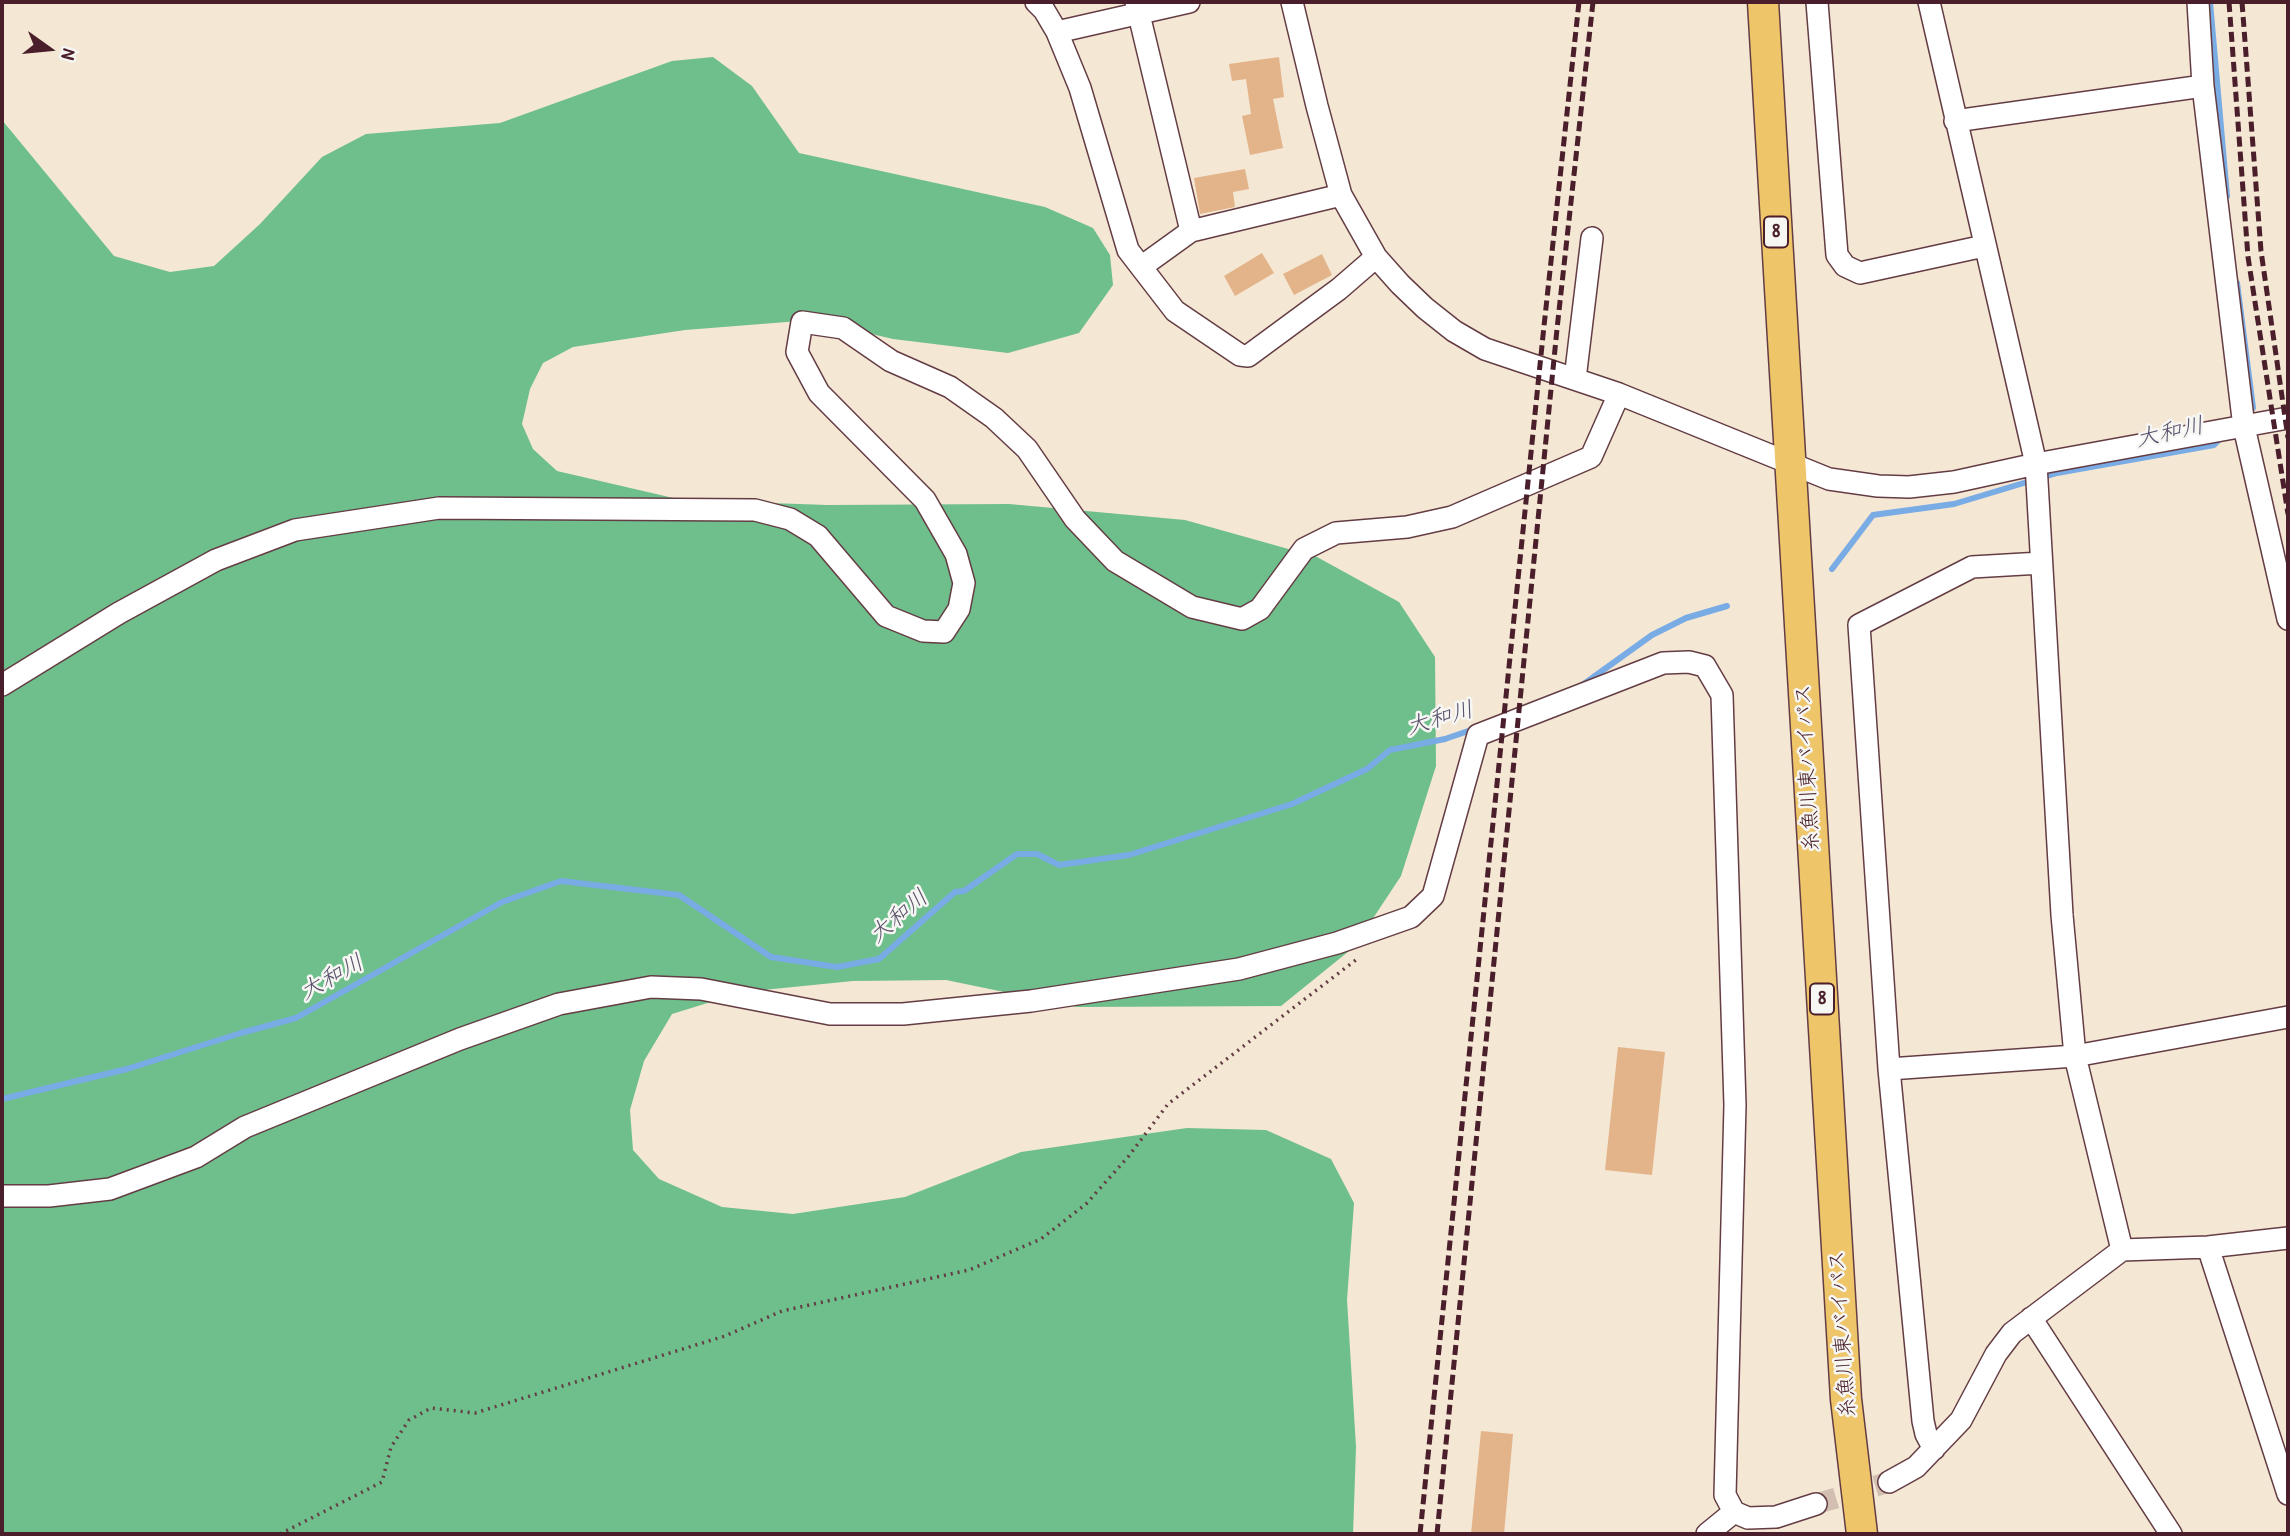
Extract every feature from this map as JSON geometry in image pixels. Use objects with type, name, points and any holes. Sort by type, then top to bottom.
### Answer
[{"type":"highway","name":"糸魚川東バイパス","points":[[1763,2],[1846,1399],[1861,1534]]},
{"type":"street","points":[[1036,2],[1057,32],[1080,88],[1128,250],[1175,311],[1240,355],[1248,356],[1339,289],[1376,257]]},
{"type":"street","points":[[1057,32],[1138,8],[1189,2]]},
{"type":"street","points":[[1292,2],[1341,195],[1376,257],[1425,308],[1454,331],[1485,349],[1619,394],[1829,479],[1878,486],[1909,487],[1954,482],[2036,464],[2288,418]]},
{"type":"street","points":[[1817,2],[1837,255],[1845,266],[1860,273],[1984,246]]},
{"type":"street","points":[[1929,2],[2036,464],[2062,915],[2076,1055],[2122,1250]]},
{"type":"street","points":[[2197,2],[2203,86],[2244,426],[2288,619]]},
{"type":"street","points":[[1138,8],[1191,231]]},
{"type":"street","points":[[1955,121],[2203,86]]},
{"type":"street","points":[[1141,267],[1191,231],[1341,195]]},
{"type":"street","points":[[1574,379],[1592,238]]},
{"type":"street","points":[[2,685],[119,613],[216,560],[295,530],[439,508],[755,510],[790,519],[818,536],[886,616],[923,631],[944,632],[959,609],[964,583],[956,554],[925,500],[819,393],[797,352],[803,322],[843,328],[891,361],[950,387],[994,418],[1027,449],[1075,519],[1115,561],[1192,607],[1242,619],[1260,609],[1304,549],[1336,533],[1407,527],[1452,517],[1591,457],[1619,394]]},
{"type":"street","points":[[1934,1449],[1923,1422],[1889,1069],[1859,625],[1972,568],[2041,562]]},
{"type":"street","points":[[2,1196],[50,1196],[110,1189],[196,1157],[245,1127],[271,1116],[460,1039],[559,1004],[651,988],[701,989],[830,1014],[903,1014],[1031,1001],[1240,969],[1337,943],[1411,917],[1433,895],[1478,735],[1664,663],[1689,663],[1705,666],[1722,695],[1735,1105],[1725,1495],[1734,1512],[1748,1518],[1776,1517],[1816,1504]]},
{"type":"street","points":[[1889,1069],[2076,1055],[2288,1017]]},
{"type":"street","points":[[1889,1482],[1916,1466],[1961,1420],[1996,1354],[2012,1333],[2122,1250],[2207,1247],[2288,1238]]},
{"type":"street","points":[[2207,1247],[2288,1494]]},
{"type":"street","points":[[2031,1318],[2171,1534]]},
{"type":"street","points":[[1707,1534],[1734,1512]]},
{"type":"path","points":[[280,1534],[382,1482],[391,1447],[410,1420],[431,1408],[475,1413],[725,1336],[782,1311],[969,1270],[1041,1239],[1086,1204],[1128,1157],[1168,1104],[1367,951]]},
{"type":"green space","points":[[713,57],[752,86],[799,153],[1045,207],[1093,228],[1110,255],[1113,285],[1079,333],[1008,353],[893,339],[812,320],[685,330],[573,347],[543,363],[530,389],[522,424],[533,449],[557,471],[682,500],[828,505],[1009,504],[1185,520],[1317,557],[1399,602],[1435,657],[1436,766],[1401,876],[1354,947],[1281,1006],[1077,1007],[946,980],[853,981],[743,992],[672,1014],[644,1061],[630,1110],[633,1150],[659,1179],[722,1207],[793,1214],[905,1197],[1021,1152],[1187,1128],[1266,1130],[1331,1159],[1354,1203],[1347,1300],[1356,1447],[1353,1534],[2,1534],[2,120],[114,256],[170,272],[214,266],[260,224],[322,157],[366,134],[500,123],[672,61]]},
{"type":"building","points":[[1279,57],[1284,97],[1273,99],[1283,148],[1250,155],[1242,116],[1251,114],[1246,79],[1232,81],[1229,64]]},
{"type":"building","points":[[1245,169],[1249,189],[1233,192],[1235,207],[1200,214],[1194,178]]},
{"type":"building","points":[[1262,253],[1274,273],[1235,296],[1224,276]]},
{"type":"building","points":[[1322,254],[1332,275],[1294,295],[1283,274]]},
{"type":"building","points":[[1618,1047],[1665,1052],[1652,1175],[1605,1170]]},
{"type":"building","points":[[1481,1431],[1513,1434],[1504,1534],[1471,1534]]},
{"type":"waterway","name":"大和川","points":[[2210,2],[2227,196]]},
{"type":"waterway","name":"大和川","points":[[2237,283],[2253,408],[2248,413]]},
{"type":"waterway","name":"大和川","points":[[1832,569],[1873,515],[1954,504],[2057,473],[2214,445],[2222,437]]},
{"type":"waterway","name":"大和川","points":[[1581,686],[1652,635],[1686,618],[1727,606]]},
{"type":"waterway","name":"大和川","points":[[2,1099],[127,1069],[296,1018],[502,902],[561,881],[679,895],[771,957],[837,967],[879,959],[955,892],[964,891],[1017,854],[1037,854],[1059,865],[1129,855],[1292,804],[1367,769],[1390,750],[1445,739],[1474,729]]},
{"type":"tunnel","points":[[1816,1504],[1889,1482]]},
{"type":"railway","points":[[1420,1534],[1579,2]]},
{"type":"railway","points":[[1437,1534],[1557,329],[1593,2]]},
{"type":"railway","points":[[2229,2],[2248,257],[2288,514]]},
{"type":"railway","points":[[2242,2],[2261,251],[2288,438]]}]
